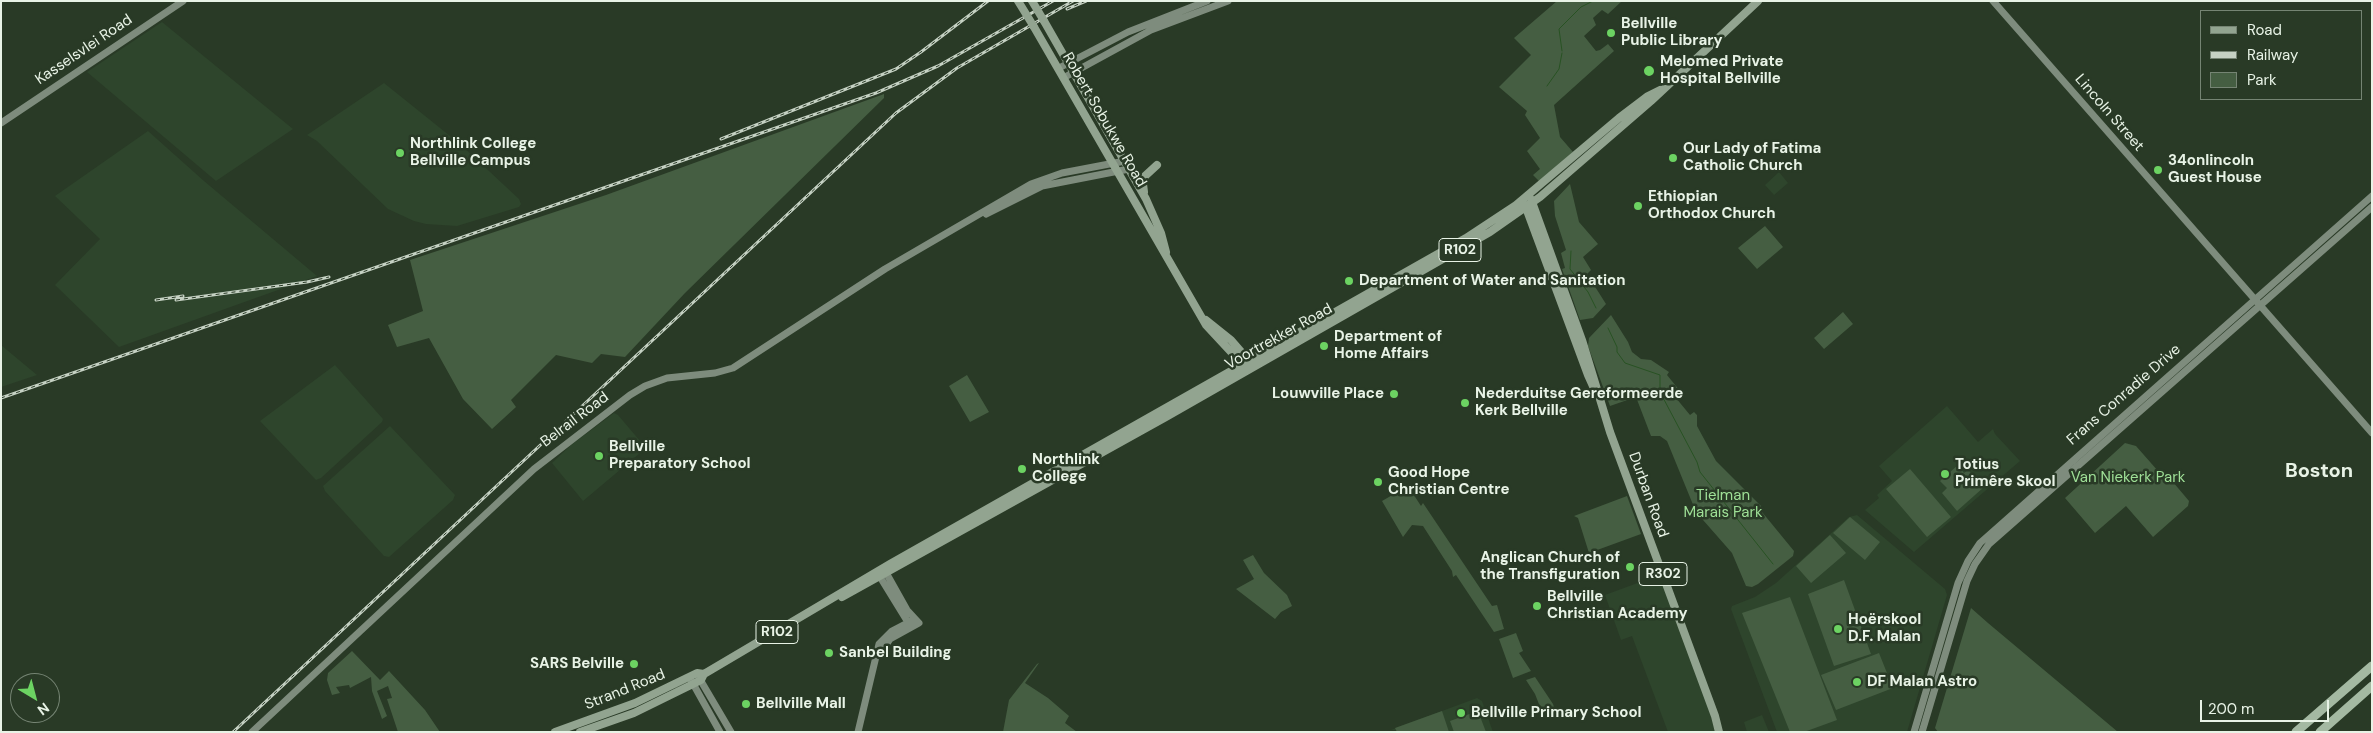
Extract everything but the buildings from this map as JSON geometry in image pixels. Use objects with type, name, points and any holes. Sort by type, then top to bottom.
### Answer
[{"type":"highway","points":[[2296,732],[2372,666]]},
{"type":"highway","points":[[2320,732],[2372,686]]},
{"type":"main road","name":"Kasselsvlei Road","points":[[1,123],[183,1]]},
{"type":"main road","name":"Robert Sobukwe Road","points":[[1018,1],[1060,68],[1166,254]]},
{"type":"main road","name":"Robert Sobukwe Road","points":[[1032,1],[1069,62],[1146,199],[1161,233],[1166,254],[1187,293],[1206,325],[1248,366]]},
{"type":"main road","points":[[1060,68],[1078,57],[1152,21],[1207,1]]},
{"type":"main road","points":[[1064,78],[1151,30],[1228,1]]},
{"type":"main road","name":"Voortrekker Road","points":[[882,573],[1005,507],[1248,366],[1466,238],[1526,197],[1564,176],[1651,101],[1660,90],[1758,1]]},
{"type":"main road","name":"Lincoln Street","points":[[1993,1],[2372,433]]},
{"type":"main road","name":"Voortrekker Road","points":[[882,573],[982,511],[1469,245],[1530,206],[1562,167],[1619,118],[1648,96],[1660,90]]},
{"type":"main road","name":"Belrail Road","points":[[252,732],[534,469],[630,395],[645,386],[667,378],[714,373],[733,368],[885,269],[1038,180],[1062,173],[1114,163],[1127,165]]},
{"type":"main road","name":"Belrail Road","points":[[971,220],[1042,186],[1119,171],[1127,165]]},
{"type":"main road","points":[[1146,199],[1144,180],[1147,173],[1157,165]]},
{"type":"main road","name":"Frans Conradie Drive","points":[[1914,732],[1958,582],[1968,561],[1980,543],[2372,196]]},
{"type":"main road","name":"Durban Road","points":[[1526,197],[1588,375],[1598,396],[1715,716],[1719,732]]},
{"type":"main road","name":"Frans Conradie Drive","points":[[1922,732],[1965,586],[1975,564],[1985,549],[2009,525],[2372,207]]},
{"type":"main road","points":[[982,511],[1000,505],[1005,507]]},
{"type":"main road","points":[[882,573],[913,623]]},
{"type":"main road","name":"Strand Road","points":[[580,732],[634,713],[882,573]]},
{"type":"main road","points":[[876,663],[887,642],[913,623]]},
{"type":"main road","points":[[858,732],[881,641],[888,634],[913,623]]},
{"type":"main road","points":[[881,641],[900,633]]},
{"type":"main road","points":[[697,678],[720,732]]},
{"type":"main road","points":[[697,678],[730,732]]},
{"type":"main road","name":"Strand Road","points":[[555,732],[697,678]]},
{"type":"main road","points":[[603,715],[612,715],[631,710],[634,713]]},
{"type":"main road","name":"Durban Road","points":[[1715,716],[1724,732]]},
{"type":"shaded area","points":[[162,22],[293,129],[216,181],[87,72]]},
{"type":"shaded area","name":"Northlink College Bellville Campus","points":[[384,83],[460,144],[519,199],[521,204],[519,207],[457,226],[426,224],[414,221],[388,209],[317,141],[307,135]]},
{"type":"shaded area","points":[[148,131],[317,276],[119,347],[55,285],[100,239],[55,196]]},
{"type":"shaded area","points":[[1779,172],[1788,183],[1774,195],[1765,185]]},
{"type":"shaded area","points":[[1,345],[37,375],[1,387]]},
{"type":"shaded area","points":[[335,365],[383,419],[321,478],[316,480],[260,421]]},
{"type":"shaded area","name":"Totius Primêre Skool","points":[[1947,406],[1978,442],[1993,429],[1995,434],[2020,461],[1914,552],[1865,510],[1879,498],[1877,495],[1892,481],[1879,466]]},
{"type":"shaded area","name":"Bellville Preparatory School","points":[[614,413],[618,415],[646,448],[583,501],[552,463],[571,445]]},
{"type":"shaded area","points":[[390,426],[455,495],[453,500],[389,557],[384,556],[325,491],[323,486]]},
{"type":"shaded area","name":"Hoërskool D.F. Malan","points":[[1857,515],[1945,589],[1947,595],[1907,732],[1777,732],[1731,609],[1732,606],[1755,597],[1776,583],[1849,517]]},
{"type":"shaded area","points":[[1662,574],[1718,732],[1668,732],[1632,636],[1621,640],[1605,595]]},
{"type":"shaded area","name":"Bellville Primary School","points":[[1477,698],[1482,701],[1493,732],[1391,730]]},
{"type":"shaded area","points":[[1762,715],[1769,732],[1747,732],[1744,722]]},
{"type":"green space","points":[[1557,1],[1622,1],[1608,14],[1602,10],[1593,18],[1596,25],[1584,36],[1596,51],[1608,44],[1614,51],[1554,105],[1560,137],[1573,152],[1540,182],[1533,175],[1540,169],[1527,151],[1540,138],[1525,115],[1527,111],[1499,87],[1531,55],[1514,38]]},
{"type":"green space","points":[[884,94],[884,98],[685,293],[625,357],[601,354],[592,363],[556,355],[511,400],[516,407],[492,429],[463,399],[429,338],[397,347],[388,325],[423,311],[410,260],[606,195]]},
{"type":"green space","points":[[1570,184],[1579,222],[1598,244],[1583,257],[1591,270],[1587,274],[1606,304],[1593,318],[1580,320],[1562,269],[1565,268],[1561,253],[1566,250],[1555,216],[1554,201]]},
{"type":"green space","points":[[1765,226],[1783,247],[1757,269],[1738,248]]},
{"type":"green space","points":[[1843,312],[1853,324],[1824,349],[1814,338]]},
{"type":"green space","name":"Tielman Marais Park","points":[[1611,315],[1632,352],[1641,359],[1651,360],[1669,372],[1667,375],[1680,391],[1676,398],[1690,415],[1694,412],[1697,415],[1697,426],[1716,461],[1761,506],[1762,512],[1794,551],[1793,556],[1758,584],[1752,587],[1746,586],[1732,553],[1696,512],[1667,441],[1660,436],[1651,436],[1636,397],[1610,406],[1588,346],[1589,338]]},
{"type":"green space","points":[[967,375],[989,412],[970,422],[949,386]]},
{"type":"green space","name":"Van Niekerk Park","points":[[2125,443],[2136,446],[2158,471],[2162,469],[2189,501],[2188,506],[2153,537],[2126,506],[2095,533],[2065,498]]},
{"type":"green space","points":[[1958,465],[1964,473],[1968,470],[1984,487],[1957,511],[1942,493],[1947,488],[1940,481]]},
{"type":"green space","points":[[1910,469],[1951,517],[1927,537],[1886,489]]},
{"type":"green space","points":[[1408,486],[1421,506],[1423,503],[1492,606],[1497,605],[1504,629],[1494,632],[1456,575],[1453,577],[1452,571],[1423,526],[1412,525],[1403,537],[1382,501]]},
{"type":"green space","points":[[1627,496],[1641,534],[1589,553],[1578,518],[1574,516]]},
{"type":"green space","points":[[1850,517],[1880,542],[1865,560],[1833,533]]},
{"type":"green space","points":[[1830,535],[1846,553],[1811,583],[1796,566]]},
{"type":"green space","points":[[1253,555],[1264,573],[1287,595],[1292,606],[1281,612],[1275,619],[1236,589],[1254,579],[1243,560]]},
{"type":"green space","points":[[1844,580],[1871,654],[1834,666],[1808,594]]},
{"type":"green space","points":[[1790,597],[1837,720],[1804,732],[1790,732],[1742,613]]},
{"type":"green space","points":[[1971,608],[2118,732],[1938,732],[1935,728]]},
{"type":"green space","points":[[1516,633],[1523,651],[1519,653],[1531,671],[1513,678],[1499,639]]},
{"type":"green space","points":[[352,651],[380,680],[389,671],[425,710],[440,732],[398,732],[387,699],[392,698],[388,686],[377,691],[387,716],[382,719],[372,691],[371,677],[350,688],[349,685],[336,687],[340,693],[332,695],[327,680],[328,673]]},
{"type":"green space","name":"DF Malan Astro","points":[[1879,653],[1893,688],[1836,710],[1821,675]]},
{"type":"green space","points":[[1039,663],[1025,683],[1048,698],[1069,716],[1065,723],[1077,732],[1003,732],[1009,700]]},
{"type":"green space","points":[[1535,677],[1553,704],[1556,713],[1544,717],[1535,694],[1526,680]]},
{"type":"green space","points":[[1442,711],[1449,732],[1397,732],[1395,728]]},
{"type":"green space","points":[[1478,711],[1486,732],[1454,732],[1450,721]]},
{"type":"waterway","points":[[1562,51],[1559,29],[1581,7],[1593,1]]},
{"type":"waterway","points":[[1547,86],[1559,69],[1562,53]]},
{"type":"waterway","points":[[1571,251],[1570,269],[1588,292],[1596,308]]},
{"type":"waterway","points":[[1608,328],[1617,347],[1617,352],[1625,363],[1660,375],[1660,392],[1697,462],[1700,472],[1773,564]]},
{"type":"railway","points":[[721,139],[896,69],[988,1]]},
{"type":"railway","points":[[1,398],[876,93],[938,66],[1053,1]]},
{"type":"railway","points":[[233,732],[896,113],[957,68],[1073,1]]},
{"type":"railway","points":[[1067,9],[1086,1]]},
{"type":"railway","points":[[176,300],[307,282],[329,277]]},
{"type":"railway","points":[[156,300],[183,296]]},
{"type":"place","name":"Bellville Public Library","points":[[1611,33]]},
{"type":"place","name":"Melomed Private Hospital Bellville","points":[[1649,71]]},
{"type":"place","name":"Northlink College Bellville Campus","points":[[400,153]]},
{"type":"place","name":"Our Lady of Fatima Catholic Church","points":[[1673,158]]},
{"type":"place","name":"34onlincoln Guest House","points":[[2158,170]]},
{"type":"place","name":"Ethiopian Orthodox Church","points":[[1638,206]]},
{"type":"place","name":"Department of Water and Sanitation","points":[[1349,281]]},
{"type":"place","name":"Department of Home Affairs","points":[[1324,346]]},
{"type":"place","name":"Louwville Place","points":[[1394,394]]},
{"type":"place","name":"Nederduitse Gereformeerde Kerk Bellville","points":[[1465,403]]},
{"type":"place","name":"Bellville Preparatory School","points":[[599,456]]},
{"type":"place","name":"Northlink College","points":[[1022,469]]},
{"type":"place","name":"Totius Primêre Skool","points":[[1945,474]]},
{"type":"place","name":"Good Hope Christian Centre","points":[[1378,482]]},
{"type":"place","name":"Anglican Church of the Transfiguration","points":[[1630,567]]},
{"type":"place","name":"Bellville Christian Academy","points":[[1537,606]]},
{"type":"place","name":"Hoërskool D.F. Malan","points":[[1838,629]]},
{"type":"place","name":"Sanbel Building","points":[[829,653]]},
{"type":"place","name":"SARS Belville","points":[[634,664]]},
{"type":"place","name":"DF Malan Astro","points":[[1857,682]]},
{"type":"place","name":"Bellville Mall","points":[[746,704]]},
{"type":"place","name":"Bellville Primary School","points":[[1461,713]]},
{"type":"district","name":"Boston","points":[[2319,472]]}]
